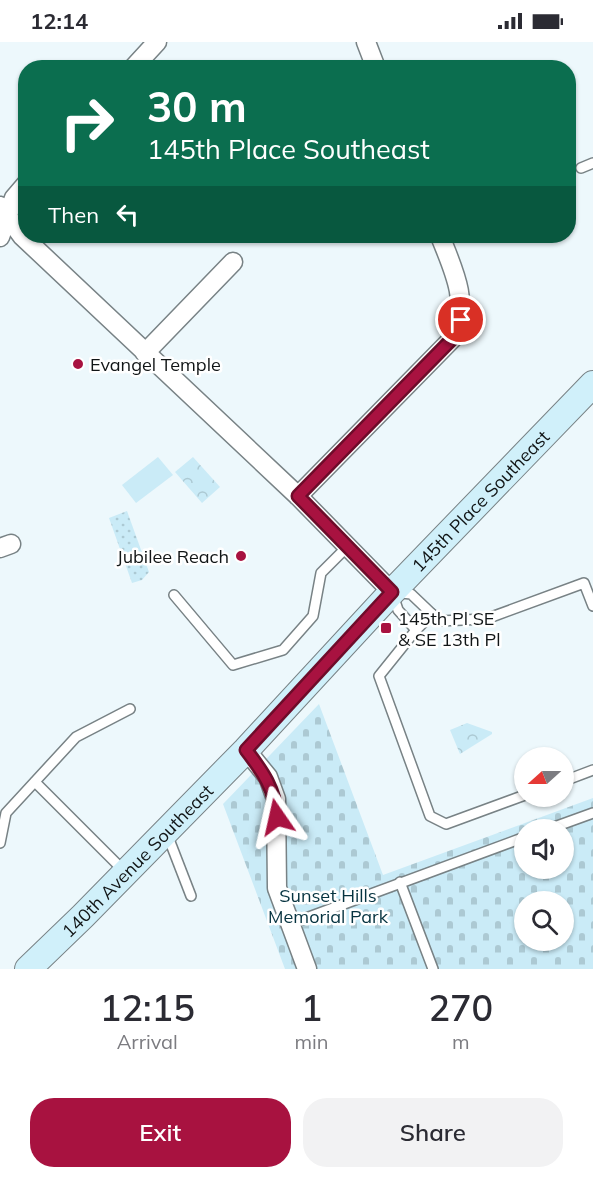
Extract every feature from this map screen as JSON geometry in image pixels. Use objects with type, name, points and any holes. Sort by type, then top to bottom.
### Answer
[{"type":"street","points":[[140,60],[157,42]]},
{"type":"street","points":[[366,42],[373,60]]},
{"type":"street","points":[[0,237],[4,211],[18,193]]},
{"type":"street","points":[[4,211],[18,230]]},
{"type":"street","points":[[29,243],[298,496],[392,592]]},
{"type":"street","points":[[298,496],[455,336],[461,320],[462,304],[458,282],[443,243]]},
{"type":"street","points":[[145,353],[233,262]]},
{"type":"street","name":"145th Place Southeast","points":[[246,750],[392,592],[593,384]]},
{"type":"street","points":[[246,750],[268,777],[276,799],[277,880],[307,969]]},
{"type":"street","name":"140th Avenue Southeast","points":[[28,969],[246,750]]},
{"type":"lane","points":[[581,168],[593,163]]},
{"type":"lane","points":[[174,595],[234,665],[283,650],[313,616],[321,573],[347,547]]},
{"type":"lane","points":[[416,630],[398,610],[392,592],[411,594],[439,621],[486,619],[585,583],[593,606]]},
{"type":"lane","points":[[432,614],[379,676],[430,816],[446,824],[514,799]]},
{"type":"lane","points":[[0,843],[6,813],[76,737],[130,709]]},
{"type":"lane","points":[[574,777],[593,770]]},
{"type":"lane","points":[[35,782],[126,873]]},
{"type":"lane","points":[[574,820],[593,813]]},
{"type":"lane","points":[[165,831],[191,896]]},
{"type":"lane","points":[[290,924],[514,841]]},
{"type":"lane","points":[[400,882],[433,969]]},
{"type":"green space","points":[[158,457],[173,475],[136,503],[122,485]]},
{"type":"green space","points":[[193,457],[220,487],[202,503],[175,472]]},
{"type":"green space","points":[[127,511],[149,572],[142,580],[132,583],[109,518]]},
{"type":"green space","name":"Sunset Hills Memorial Park","points":[[319,704],[383,875],[514,827],[514,879],[574,879],[574,819],[536,819],[574,807],[574,805],[593,798],[593,969],[285,969],[223,804]]},
{"type":"green space","points":[[467,723],[492,732],[492,734],[460,754],[450,730]]},
{"type":"place","name":"Evangel Temple","points":[[78,364]]},
{"type":"place","name":"Jubilee Reach","points":[[241,556]]},
{"type":"place","name":"145th Pl SE & SE 13th Pl","points":[[386,628]]},
{"type":"route","points":[[277,817],[276,799],[268,777],[246,750],[392,592],[298,496],[455,336],[461,320]]}]
